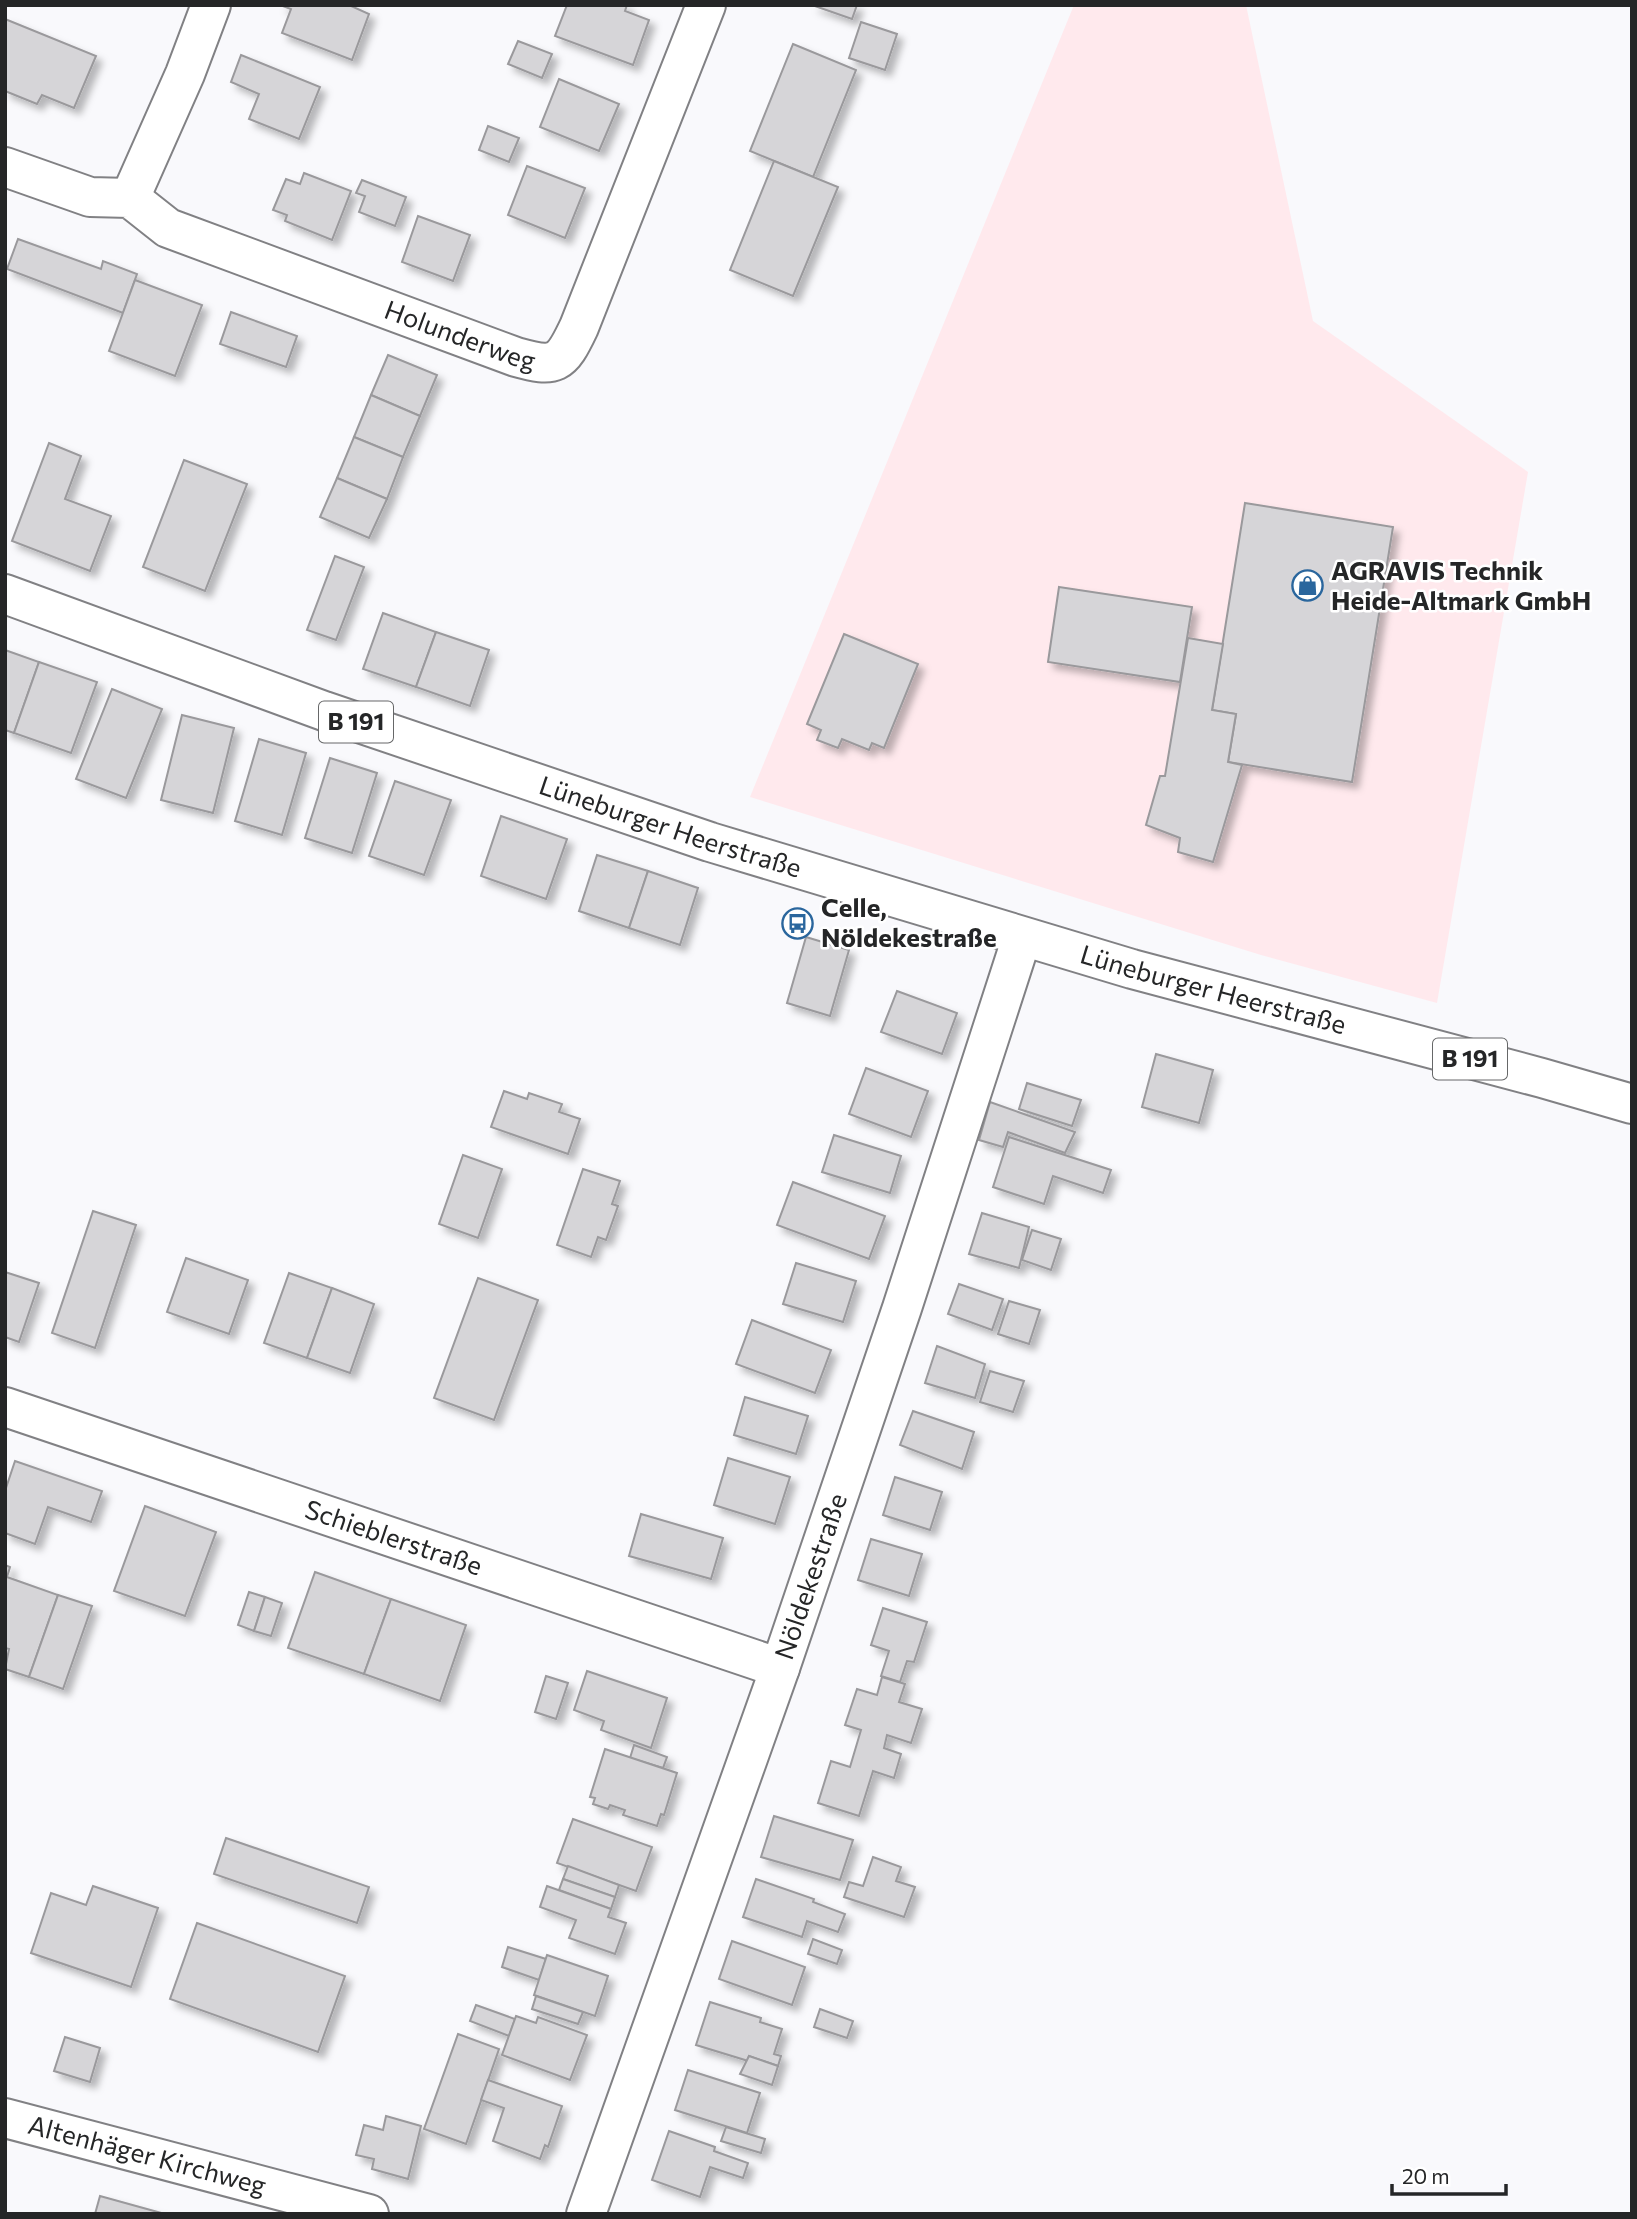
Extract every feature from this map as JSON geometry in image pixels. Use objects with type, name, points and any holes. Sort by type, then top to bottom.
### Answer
[{"type":"street","points":[[5,167],[90,197],[130,198],[186,74],[211,5]]},
{"type":"street","name":"Holunderweg","points":[[130,198],[168,228],[516,357],[542,364],[554,362],[571,344],[579,327],[706,5]]},
{"type":"street","name":"Lüneburger Heerstraße","points":[[5,594],[324,711],[710,842],[1132,969],[1632,1104]]},
{"type":"street","name":"Nöldekestraße","points":[[586,2214],[780,1668],[902,1308],[1022,937]]},
{"type":"street","name":"Schieblerstraße","points":[[5,1407],[780,1668]]},
{"type":"street","name":"Altenhäger Kirchweg","points":[[5,2118],[369,2214]]},
{"type":"shaded area","points":[[1074,5],[1246,5],[1313,321],[1528,472],[1437,1003],[1261,955],[750,797]]},
{"type":"building","points":[[280,5],[349,5],[369,14],[352,60],[282,33],[291,9]]},
{"type":"building","points":[[567,5],[627,5],[625,11],[649,20],[633,65],[555,36]]},
{"type":"building","points":[[812,5],[857,5],[852,19]]},
{"type":"building","points":[[5,19],[96,56],[74,108],[42,95],[37,104],[5,91]]},
{"type":"building","points":[[861,22],[897,34],[885,70],[849,58]]},
{"type":"building","points":[[518,41],[552,54],[542,78],[508,64]]},
{"type":"building","points":[[793,44],[856,70],[813,177],[750,151]]},
{"type":"building","points":[[241,55],[320,87],[299,139],[249,119],[259,94],[231,82]]},
{"type":"building","points":[[559,79],[619,104],[599,151],[540,127]]},
{"type":"building","points":[[488,126],[519,138],[509,162],[479,150]]},
{"type":"building","points":[[774,161],[838,187],[793,296],[730,270]]},
{"type":"building","points":[[527,166],[585,188],[565,238],[508,215]]},
{"type":"building","points":[[304,173],[351,191],[332,240],[285,221],[287,215],[273,210],[286,179],[300,184]]},
{"type":"building","points":[[362,180],[406,197],[395,226],[359,212],[365,196],[356,193]]},
{"type":"building","points":[[418,216],[470,235],[453,281],[402,262]]},
{"type":"building","points":[[18,239],[101,269],[103,261],[137,274],[123,313],[7,269]]},
{"type":"building","points":[[135,280],[202,305],[175,376],[109,351]]},
{"type":"building","points":[[231,312],[297,336],[286,367],[220,344]]},
{"type":"building","points":[[388,355],[437,375],[420,416],[371,395]]},
{"type":"building","points":[[371,395],[420,416],[403,457],[354,437]]},
{"type":"building","points":[[354,437],[403,457],[387,499],[337,478]]},
{"type":"building","points":[[49,443],[81,456],[65,499],[111,516],[90,571],[12,541]]},
{"type":"building","points":[[184,460],[247,484],[205,591],[143,567]]},
{"type":"building","points":[[337,478],[387,499],[369,538],[320,517]]},
{"type":"building","name":"AGRAVIS Technik Heide-Altmark GmbH","points":[[1245,503],[1393,527],[1352,782],[1228,762],[1236,714],[1212,710]]},
{"type":"building","points":[[335,556],[364,567],[336,640],[307,630]]},
{"type":"building","points":[[1059,587],[1192,607],[1180,682],[1048,662]]},
{"type":"building","points":[[383,613],[436,632],[416,687],[363,669]]},
{"type":"building","points":[[436,632],[489,650],[470,706],[416,687]]},
{"type":"building","points":[[844,634],[918,664],[884,748],[872,743],[869,750],[842,739],[838,748],[817,740],[821,730],[807,724]]},
{"type":"building","points":[[1188,638],[1223,644],[1212,710],[1236,714],[1228,762],[1242,765],[1213,862],[1178,852],[1180,838],[1146,825],[1160,776],[1165,776]]},
{"type":"building","points":[[5,650],[39,662],[14,733],[5,730]]},
{"type":"building","points":[[39,662],[97,682],[71,753],[14,733]]},
{"type":"building","points":[[112,689],[162,709],[126,798],[76,779]]},
{"type":"building","points":[[182,715],[234,728],[213,813],[161,800]]},
{"type":"building","points":[[259,739],[306,753],[282,835],[235,821]]},
{"type":"building","points":[[330,758],[377,773],[352,853],[305,838]]},
{"type":"building","points":[[395,781],[451,800],[424,875],[369,856]]},
{"type":"building","points":[[501,816],[567,839],[546,899],[481,876]]},
{"type":"building","points":[[597,855],[648,871],[629,928],[579,911]]},
{"type":"building","points":[[648,871],[698,888],[680,945],[629,928]]},
{"type":"building","points":[[806,937],[849,950],[830,1016],[787,1003]]},
{"type":"building","points":[[897,991],[957,1013],[942,1054],[881,1032]]},
{"type":"building","points":[[1156,1054],[1213,1070],[1199,1123],[1142,1107]]},
{"type":"building","points":[[866,1068],[928,1091],[911,1137],[849,1114]]},
{"type":"building","points":[[1027,1083],[1081,1100],[1072,1126],[1019,1109]]},
{"type":"building","points":[[504,1091],[527,1099],[529,1093],[562,1104],[559,1112],[580,1119],[568,1154],[491,1127]]},
{"type":"building","points":[[990,1102],[1075,1132],[1065,1153],[1008,1132],[1003,1147],[979,1140]]},
{"type":"building","points":[[834,1135],[901,1156],[890,1193],[822,1172]]},
{"type":"building","points":[[1009,1137],[1111,1170],[1103,1193],[1053,1176],[1044,1204],[993,1187]]},
{"type":"building","points":[[463,1155],[502,1169],[478,1238],[439,1224]]},
{"type":"building","points":[[583,1169],[620,1181],[612,1204],[618,1206],[606,1240],[598,1237],[591,1257],[557,1245]]},
{"type":"building","points":[[793,1182],[885,1216],[869,1259],[777,1225]]},
{"type":"building","points":[[93,1211],[136,1225],[95,1348],[52,1333]]},
{"type":"building","points":[[982,1213],[1029,1227],[1019,1268],[969,1254]]},
{"type":"building","points":[[1032,1230],[1061,1239],[1051,1270],[1022,1260]]},
{"type":"building","points":[[186,1258],[248,1280],[229,1334],[167,1312]]},
{"type":"building","points":[[796,1263],[856,1281],[843,1322],[783,1304]]},
{"type":"building","points":[[5,1272],[39,1283],[19,1342],[5,1337]]},
{"type":"building","points":[[289,1273],[332,1288],[307,1358],[264,1343]]},
{"type":"building","points":[[478,1278],[538,1300],[494,1420],[434,1398]]},
{"type":"building","points":[[959,1284],[1003,1299],[992,1330],[948,1314]]},
{"type":"building","points":[[332,1288],[374,1304],[350,1373],[307,1358]]},
{"type":"building","points":[[1009,1301],[1040,1310],[1029,1344],[998,1334]]},
{"type":"building","points":[[752,1320],[831,1350],[815,1393],[736,1364]]},
{"type":"building","points":[[937,1346],[985,1364],[975,1398],[925,1383]]},
{"type":"building","points":[[990,1371],[1024,1381],[1013,1412],[980,1402]]},
{"type":"building","points":[[745,1397],[808,1416],[796,1454],[734,1435]]},
{"type":"building","points":[[913,1411],[974,1432],[962,1469],[900,1445]]},
{"type":"building","points":[[728,1458],[790,1477],[775,1524],[714,1505]]},
{"type":"building","points":[[15,1461],[102,1491],[91,1522],[48,1507],[35,1544],[5,1533],[5,1491]]},
{"type":"building","points":[[895,1477],[942,1492],[930,1530],[883,1515]]},
{"type":"building","points":[[145,1506],[216,1532],[185,1616],[114,1591]]},
{"type":"building","points":[[641,1514],[723,1538],[711,1579],[629,1556]]},
{"type":"building","points":[[871,1539],[922,1554],[909,1596],[858,1580]]},
{"type":"building","points":[[5,1565],[10,1567],[7,1577],[58,1595],[29,1677],[5,1669],[9,1649],[5,1648]]},
{"type":"building","points":[[315,1572],[391,1599],[364,1674],[288,1648]]},
{"type":"building","points":[[249,1592],[265,1597],[254,1631],[238,1625]]},
{"type":"building","points":[[58,1595],[92,1606],[63,1689],[29,1677]]},
{"type":"building","points":[[265,1597],[282,1603],[271,1636],[254,1631]]},
{"type":"building","points":[[391,1599],[466,1625],[440,1701],[364,1674]]},
{"type":"building","points":[[883,1608],[927,1622],[914,1662],[907,1661],[900,1682],[881,1676],[889,1651],[871,1645]]},
{"type":"building","points":[[587,1671],[667,1698],[651,1748],[601,1730],[604,1721],[574,1710]]},
{"type":"building","points":[[546,1676],[568,1683],[556,1719],[535,1712]]},
{"type":"building","points":[[882,1677],[905,1684],[899,1702],[922,1709],[911,1743],[887,1735],[884,1748],[901,1754],[894,1778],[873,1771],[859,1816],[818,1803],[831,1761],[850,1767],[861,1730],[845,1725],[857,1689],[877,1695]]},
{"type":"building","points":[[634,1745],[667,1757],[663,1768],[630,1758]]},
{"type":"building","points":[[605,1749],[677,1773],[664,1815],[661,1814],[657,1826],[623,1815],[625,1810],[610,1805],[608,1809],[593,1804],[595,1798],[590,1797]]},
{"type":"building","points":[[774,1816],[853,1840],[840,1880],[761,1857]]},
{"type":"building","points":[[573,1819],[652,1847],[636,1891],[557,1863]]},
{"type":"building","points":[[226,1838],[369,1887],[357,1923],[214,1874]]},
{"type":"building","points":[[873,1857],[901,1867],[896,1881],[915,1887],[904,1917],[844,1897],[849,1882],[863,1886]]},
{"type":"building","points":[[568,1866],[619,1885],[615,1897],[563,1879]]},
{"type":"building","points":[[563,1879],[615,1897],[611,1909],[559,1890]]},
{"type":"building","points":[[756,1879],[814,1899],[813,1902],[845,1914],[838,1932],[807,1921],[802,1937],[743,1917]]},
{"type":"building","points":[[93,1886],[158,1908],[131,1987],[31,1953],[51,1893],[86,1905]]},
{"type":"building","points":[[547,1886],[611,1909],[608,1917],[626,1923],[615,1954],[569,1938],[576,1920],[540,1907]]},
{"type":"building","points":[[197,1923],[345,1976],[318,2052],[170,1999]]},
{"type":"building","points":[[813,1939],[842,1950],[837,1964],[808,1954]]},
{"type":"building","points":[[732,1941],[805,1967],[792,2005],[719,1979]]},
{"type":"building","points":[[508,1947],[546,1959],[539,1980],[502,1967]]},
{"type":"building","points":[[547,1955],[608,1976],[595,2016],[534,1995]]},
{"type":"building","points":[[536,1996],[583,2012],[578,2024],[532,2009]]},
{"type":"building","points":[[710,2002],[761,2018],[760,2022],[782,2029],[774,2054],[781,2056],[778,2066],[749,2056],[747,2061],[696,2045]]},
{"type":"building","points":[[476,2005],[515,2019],[509,2036],[470,2021]]},
{"type":"building","points":[[820,2009],[853,2021],[847,2038],[814,2027]]},
{"type":"building","points":[[516,2016],[536,2023],[538,2017],[587,2035],[570,2080],[502,2055]]},
{"type":"building","points":[[458,2034],[499,2049],[466,2144],[424,2129]]},
{"type":"building","points":[[65,2037],[100,2048],[90,2082],[54,2071]]},
{"type":"building","points":[[749,2056],[778,2066],[772,2085],[740,2074]]},
{"type":"building","points":[[688,2070],[760,2093],[747,2133],[675,2110]]},
{"type":"building","points":[[488,2080],[562,2106],[548,2147],[545,2145],[540,2159],[493,2141],[504,2108],[481,2100]]},
{"type":"building","points":[[386,2116],[421,2126],[408,2179],[372,2169],[374,2159],[356,2155],[364,2125],[383,2130]]},
{"type":"building","points":[[726,2127],[765,2139],[761,2153],[721,2141]]},
{"type":"building","points":[[669,2131],[715,2147],[714,2151],[748,2163],[743,2178],[710,2167],[700,2197],[652,2180]]},
{"type":"building","points":[[100,2196],[165,2214],[95,2214]]},
{"type":"place","name":"AGRAVIS Technik Heide-Altmark GmbH","points":[[1308,586]]},
{"type":"place","name":"Celle, Nöldekestraße","points":[[798,923]]}]
